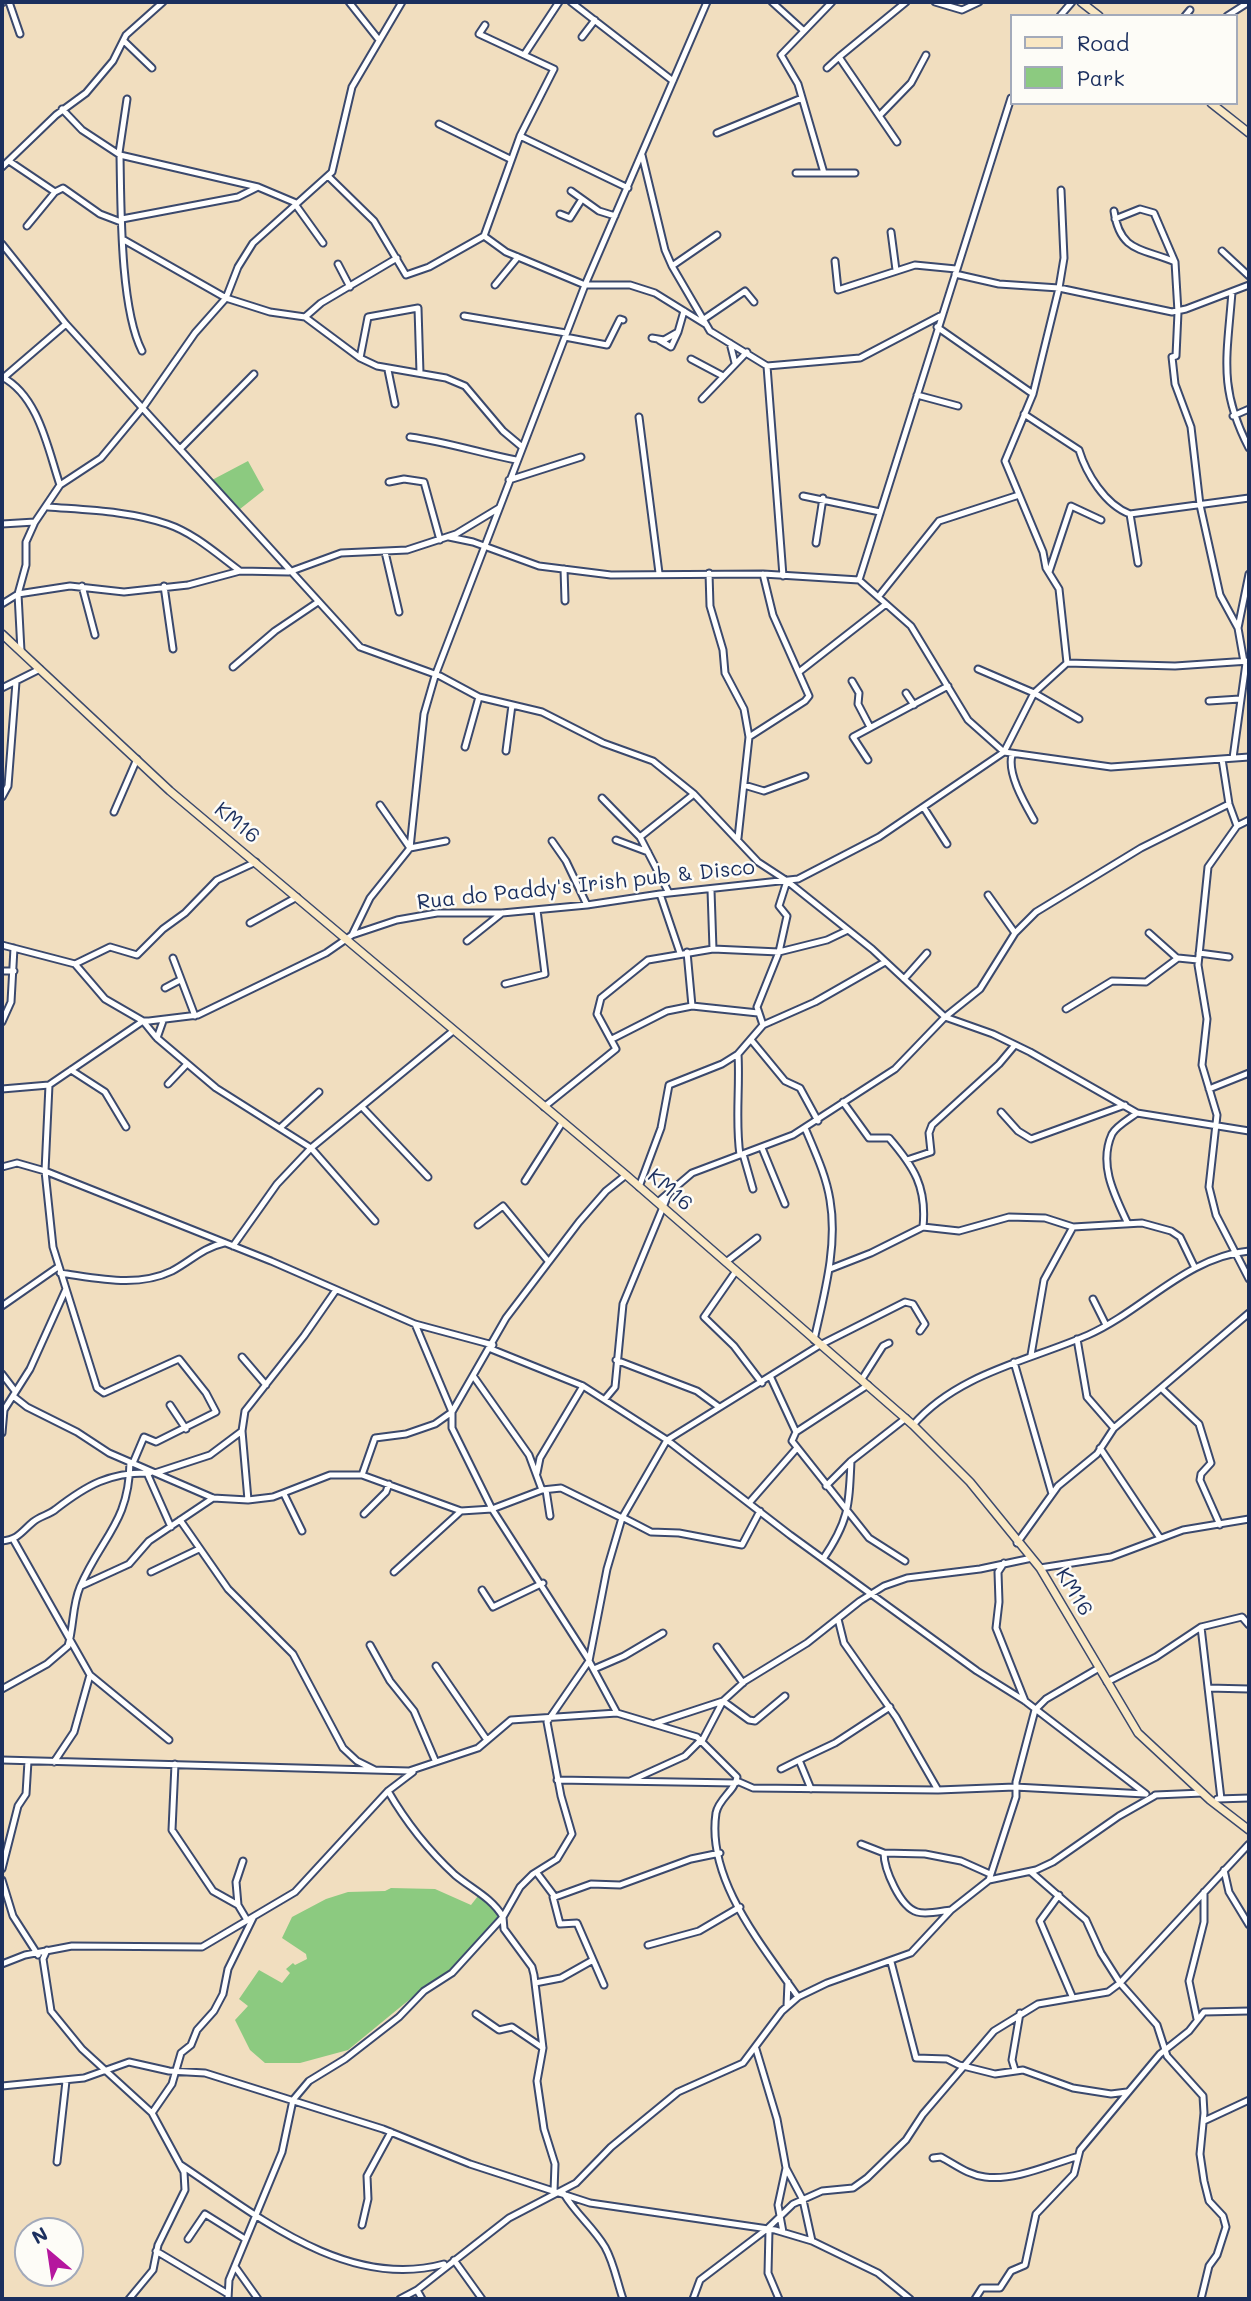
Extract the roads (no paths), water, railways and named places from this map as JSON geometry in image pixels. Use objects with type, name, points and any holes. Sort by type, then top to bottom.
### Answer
[{"type":"street","points":[[9,2],[20,34]]},
{"type":"street","points":[[2,167],[62,110],[86,93],[113,61],[124,41],[163,2]]},
{"type":"street","points":[[349,2],[379,40]]},
{"type":"street","points":[[21,651],[18,594],[26,565],[26,542],[35,522],[48,507],[60,485],[101,458],[144,406],[195,333],[226,298],[238,267],[253,243],[295,203],[329,177],[352,87],[402,2]]},
{"type":"street","points":[[524,55],[559,2]]},
{"type":"street","points":[[571,2],[673,81]]},
{"type":"street","points":[[352,936],[370,898],[410,848],[424,714],[435,676],[584,285],[708,2]]},
{"type":"street","points":[[772,2],[804,31]]},
{"type":"street","points":[[824,173],[802,98],[781,55],[832,2]]},
{"type":"street","points":[[827,68],[906,2]]},
{"type":"street","points":[[935,2],[962,10],[979,2]]},
{"type":"street","points":[[1230,14],[1249,2]]},
{"type":"street","points":[[1187,14],[1190,10]]},
{"type":"street","points":[[582,37],[595,20]]},
{"type":"street","points":[[329,177],[374,221],[410,275],[484,236],[510,159],[554,69],[480,34],[485,25]]},
{"type":"street","points":[[124,41],[152,68]]},
{"type":"street","points":[[880,115],[911,83],[926,55]]},
{"type":"street","points":[[839,57],[897,142]]},
{"type":"street","points":[[717,132],[802,98]]},
{"type":"street","points":[[127,99],[119,154],[122,221],[132,322],[142,351]]},
{"type":"street","points":[[859,580],[940,316],[1010,101]]},
{"type":"street","points":[[1214,105],[1249,133]]},
{"type":"street","points":[[62,110],[82,130],[119,154],[258,187],[295,203],[323,243]]},
{"type":"street","points":[[439,124],[510,159]]},
{"type":"street","points":[[520,136],[628,188]]},
{"type":"street","points":[[642,155],[665,250],[708,326]]},
{"type":"street","points":[[9,161],[55,192]]},
{"type":"street","points":[[796,173],[855,173]]},
{"type":"street","points":[[27,226],[55,192],[63,188],[100,214],[122,221],[238,197],[258,187]]},
{"type":"street","points":[[1061,190],[1065,258],[1059,288],[1032,394],[1005,455],[1049,572],[1059,589],[1068,663]]},
{"type":"street","points":[[571,191],[599,211],[615,216]]},
{"type":"street","points":[[560,214],[570,218],[582,199]]},
{"type":"street","points":[[1115,219],[1140,209],[1154,213],[1175,262],[1178,312],[1176,356],[1172,357],[1175,384],[1191,427],[1200,505],[1222,602],[1238,628],[1246,662],[1233,758]]},
{"type":"street","points":[[1114,211],[1120,233],[1130,246],[1175,262]]},
{"type":"street","points":[[891,232],[896,270]]},
{"type":"street","points":[[672,266],[717,235]]},
{"type":"street","points":[[484,236],[518,257],[584,285],[630,285],[655,293],[767,366],[860,358],[940,316]]},
{"type":"street","points":[[124,240],[226,298],[270,312],[305,317],[360,358],[388,370],[446,378],[465,386],[503,431],[521,446]]},
{"type":"street","points":[[2,244],[66,324],[144,406],[289,572],[360,647],[435,676],[479,698],[542,712],[604,743],[646,756],[694,794],[758,862],[787,881],[848,930],[945,1017],[1015,1045],[1137,1113],[1249,1131]]},
{"type":"street","points":[[1222,251],[1249,276]]},
{"type":"street","points":[[495,285],[518,257]]},
{"type":"street","points":[[305,317],[397,258]]},
{"type":"street","points":[[835,261],[838,290],[917,265],[999,284],[1059,288],[1178,312],[1249,285]]},
{"type":"street","points":[[338,264],[349,287]]},
{"type":"street","points":[[704,319],[746,291],[754,302]]},
{"type":"street","points":[[1232,292],[1226,373],[1233,416],[1249,448]]},
{"type":"street","points":[[360,358],[368,317],[418,308],[420,373]]},
{"type":"street","points":[[652,338],[659,341],[678,332],[684,311]]},
{"type":"street","points":[[464,316],[607,345],[620,319],[623,320]]},
{"type":"street","points":[[60,485],[37,417],[3,378],[66,324]]},
{"type":"street","points":[[937,327],[1032,394]]},
{"type":"street","points":[[730,343],[736,363]]},
{"type":"street","points":[[702,399],[747,352]]},
{"type":"street","points":[[691,359],[723,376]]},
{"type":"street","points":[[767,366],[783,576]]},
{"type":"street","points":[[388,370],[395,404]]},
{"type":"street","points":[[181,448],[254,374]]},
{"type":"street","points":[[917,395],[958,406]]},
{"type":"street","points":[[1233,416],[1249,409]]},
{"type":"street","points":[[1024,414],[1079,450],[1082,466],[1113,504],[1130,514],[1249,498]]},
{"type":"street","points":[[639,417],[659,573]]},
{"type":"street","points":[[410,438],[450,442],[466,450],[516,460]]},
{"type":"street","points":[[509,480],[581,457]]},
{"type":"street","points":[[389,481],[404,479],[424,482],[440,540]]},
{"type":"street","points":[[879,597],[939,521],[1019,495]]},
{"type":"street","points":[[803,496],[823,498],[880,512]]},
{"type":"street","points":[[816,543],[823,498]]},
{"type":"street","points":[[1049,572],[1071,506],[1101,520]]},
{"type":"street","points":[[48,507],[128,515],[163,523],[193,537],[240,571]]},
{"type":"street","points":[[2,604],[18,594],[82,586],[124,592],[188,585],[240,571],[289,572],[341,553],[407,550],[449,537],[499,508]]},
{"type":"street","points":[[1130,514],[1138,563]]},
{"type":"street","points":[[2,524],[35,522]]},
{"type":"street","points":[[449,537],[539,566],[611,575],[763,574],[859,580],[911,626],[968,720],[1004,752],[1111,766],[1249,757]]},
{"type":"street","points":[[385,552],[399,612]]},
{"type":"street","points":[[564,569],[565,601]]},
{"type":"street","points":[[709,573],[710,606],[723,650],[725,673],[744,709],[749,737],[738,838]]},
{"type":"street","points":[[749,737],[809,696],[799,672],[790,660],[772,615],[763,574]]},
{"type":"street","points":[[1238,628],[1249,574]]},
{"type":"street","points":[[82,586],[95,635]]},
{"type":"street","points":[[164,586],[173,649]]},
{"type":"street","points":[[233,667],[284,624],[318,602]]},
{"type":"street","points":[[799,672],[886,604]]},
{"type":"street","name":"KM16","points":[[2,634],[170,791],[297,897],[352,936],[362,951],[453,1031],[658,1202],[906,1418],[970,1482],[1040,1568],[1107,1682],[1148,1745],[1210,1800],[1249,1830]]},
{"type":"street","points":[[1004,752],[1034,693],[1068,663],[1074,661],[1124,667],[1246,662]]},
{"type":"street","points":[[2,688],[40,669]]},
{"type":"street","points":[[978,669],[1034,693],[1079,719]]},
{"type":"street","points":[[852,681],[859,693],[858,704],[870,727]]},
{"type":"street","points":[[2,797],[8,786],[16,682]]},
{"type":"street","points":[[868,760],[853,738],[948,686]]},
{"type":"street","points":[[906,693],[914,705]]},
{"type":"street","points":[[464,747],[479,698]]},
{"type":"street","points":[[1209,701],[1240,699]]},
{"type":"street","points":[[506,751],[512,705]]},
{"type":"street","name":"Rua do Paddy's Irish pub & Disco","points":[[143,1020],[163,1021],[195,1016],[299,967],[352,936],[397,920],[437,914],[502,913],[587,905],[660,894],[787,881],[813,873],[879,837],[1004,752]]},
{"type":"street","points":[[1012,755],[1011,764],[1034,820]]},
{"type":"street","points":[[114,812],[138,759]]},
{"type":"street","points":[[1222,759],[1229,804],[1237,826]]},
{"type":"street","points":[[744,785],[764,791],[805,776]]},
{"type":"street","points":[[640,837],[694,794]]},
{"type":"street","points":[[601,797],[640,837],[669,893]]},
{"type":"street","points":[[658,1202],[692,1173],[805,1128],[895,1069],[945,1017],[980,989],[1015,933],[1035,912],[1107,867],[1229,804]]},
{"type":"street","points":[[380,805],[410,848]]},
{"type":"street","points":[[924,808],[947,844]]},
{"type":"street","points":[[1249,820],[1237,826],[1208,867],[1199,957],[1207,1019],[1202,1065],[1217,1108],[1209,1171],[1210,1196],[1216,1215],[1238,1252],[1249,1279]]},
{"type":"street","points":[[616,840],[649,853]]},
{"type":"street","points":[[410,848],[446,841]]},
{"type":"street","points":[[552,841],[566,860],[587,905]]},
{"type":"street","points":[[75,964],[110,947],[137,955],[163,929],[185,913],[210,885],[257,862]]},
{"type":"street","points":[[763,1025],[758,1013],[788,916],[780,909],[779,902],[787,881]]},
{"type":"street","points":[[711,890],[713,949]]},
{"type":"street","points":[[660,894],[684,953],[692,1006]]},
{"type":"street","points":[[988,895],[1015,933]]},
{"type":"street","points":[[250,923],[297,897]]},
{"type":"street","points":[[505,984],[545,974],[537,910]]},
{"type":"street","points":[[467,941],[502,913]]},
{"type":"street","points":[[544,1107],[616,1049],[597,1014],[601,998],[648,960],[713,949],[779,952],[827,940],[848,930]]},
{"type":"street","points":[[1149,933],[1177,958]]},
{"type":"street","points":[[2,945],[75,964],[105,999],[143,1020],[157,1038],[186,1065],[216,1088],[311,1147],[375,1221]]},
{"type":"street","points":[[2,1022],[11,1002],[15,948]]},
{"type":"street","points":[[904,978],[927,953]]},
{"type":"street","points":[[1066,1009],[1112,981],[1146,982],[1177,958],[1229,957]]},
{"type":"street","points":[[173,958],[195,1016]]},
{"type":"street","points":[[639,1187],[661,1128],[669,1085],[738,1054],[752,1041],[763,1025],[816,1002],[885,962]]},
{"type":"street","points":[[2,971],[14,971]]},
{"type":"street","points":[[165,988],[180,980]]},
{"type":"street","points":[[611,1039],[667,1011],[692,1006],[758,1013]]},
{"type":"street","points":[[2,1088],[49,1085],[143,1020]]},
{"type":"street","points":[[157,1038],[163,1021]]},
{"type":"street","points":[[233,1246],[276,1184],[311,1147],[453,1031]]},
{"type":"street","points":[[752,1041],[785,1081],[800,1088],[818,1121]]},
{"type":"street","points":[[907,1160],[931,1152],[929,1133],[932,1125],[999,1064],[1015,1045]]},
{"type":"street","points":[[738,1054],[740,1084],[735,1122],[741,1155],[753,1189]]},
{"type":"street","points":[[167,1084],[186,1065]]},
{"type":"street","points":[[71,1070],[105,1092],[126,1127]]},
{"type":"street","points":[[1209,1089],[1249,1073]]},
{"type":"street","points":[[2,1689],[63,1653],[70,1640],[73,1606],[80,1586],[121,1517],[131,1462],[144,1437],[156,1442],[216,1412],[179,1359],[101,1392],[59,1270],[46,1171],[49,1085]]},
{"type":"street","points":[[281,1128],[319,1092]]},
{"type":"street","points":[[844,1101],[867,1136],[889,1138],[907,1160],[923,1192],[923,1227]]},
{"type":"street","points":[[1001,1112],[1018,1131],[1031,1139],[1125,1105]]},
{"type":"street","points":[[362,1107],[428,1177]]},
{"type":"street","points":[[1128,1224],[1111,1184],[1107,1162],[1112,1133],[1137,1113]]},
{"type":"street","points":[[525,1181],[562,1122]]},
{"type":"street","points":[[805,1128],[831,1202],[830,1269],[817,1342]]},
{"type":"street","points":[[762,1147],[785,1204]]},
{"type":"street","points":[[2,1167],[17,1163],[46,1171],[233,1246],[415,1324],[492,1347],[583,1386],[667,1440],[823,1559],[977,1671],[1025,1701],[1146,1794]]},
{"type":"street","points":[[362,1475],[375,1438],[414,1432],[435,1424],[452,1412],[492,1347],[506,1318],[548,1261],[606,1191],[626,1175]]},
{"type":"street","points":[[606,1399],[615,1387],[616,1360],[627,1292],[652,1228],[665,1209],[668,1195]]},
{"type":"street","points":[[478,1225],[503,1206],[548,1261]]},
{"type":"street","points":[[830,1269],[871,1253],[923,1227],[959,1231],[1017,1217],[1045,1218],[1073,1227],[1142,1223],[1177,1233],[1195,1268]]},
{"type":"street","points":[[1031,1354],[1044,1280],[1073,1227]]},
{"type":"street","points":[[726,1262],[758,1238]]},
{"type":"street","points":[[2,1307],[59,1270],[136,1282],[174,1270],[206,1247],[224,1243]]},
{"type":"street","points":[[913,1425],[927,1409],[953,1392],[1031,1354],[1077,1339],[1106,1325],[1195,1268],[1238,1252],[1249,1251]]},
{"type":"street","points":[[736,1271],[704,1317],[734,1346],[762,1382]]},
{"type":"street","points":[[2,1433],[4,1410],[30,1369],[66,1289]]},
{"type":"street","points":[[248,1500],[242,1431],[245,1411],[336,1290]]},
{"type":"street","points":[[1093,1298],[1106,1325]]},
{"type":"street","points":[[156,2251],[228,2297],[229,2280],[282,2152],[293,2099],[309,2081],[345,2059],[399,2017],[424,1991],[452,1973],[503,1917],[512,1898],[527,1879],[557,1860],[572,1834],[557,1780],[547,1728],[550,1716],[589,1661],[607,1569],[622,1518],[667,1440],[771,1378],[817,1342],[905,1302],[913,1304],[926,1325],[920,1331]]},
{"type":"street","points":[[1017,1543],[1052,1494],[1100,1448],[1114,1428],[1249,1313]]},
{"type":"street","points":[[415,1324],[452,1412],[452,1428],[492,1509],[542,1583],[617,1713]]},
{"type":"street","points":[[1077,1339],[1087,1397],[1114,1428]]},
{"type":"street","points":[[862,1379],[883,1346],[889,1343]]},
{"type":"street","points":[[242,1357],[266,1385]]},
{"type":"street","points":[[616,1360],[697,1391],[719,1407]]},
{"type":"street","points":[[1014,1362],[1052,1494]]},
{"type":"street","points":[[2,1374],[14,1393],[43,1417],[152,1473],[213,1498],[248,1500],[284,1494],[330,1475],[362,1475],[461,1511],[492,1509],[544,1490],[565,1489],[651,1532],[679,1533],[742,1545],[760,1511]]},
{"type":"street","points":[[474,1377],[523,1446],[544,1490],[550,1516]]},
{"type":"street","points":[[771,1378],[796,1432]]},
{"type":"street","points":[[869,1385],[796,1432],[792,1438],[826,1486],[869,1538],[905,1561]]},
{"type":"street","points":[[537,1473],[540,1458],[583,1386]]},
{"type":"street","points":[[1162,1389],[1202,1430],[1211,1463],[1200,1474],[1200,1480],[1220,1525]]},
{"type":"street","points":[[170,1405],[186,1429]]},
{"type":"street","points":[[826,1486],[851,1461],[906,1418]]},
{"type":"street","points":[[2,1541],[13,1539],[25,1532],[34,1521],[56,1509],[85,1486],[105,1477],[130,1472],[152,1473],[210,1455],[226,1440],[242,1431]]},
{"type":"street","points":[[749,1503],[797,1448]]},
{"type":"street","points":[[1100,1448],[1160,1538]]},
{"type":"street","points":[[823,1559],[837,1539],[848,1514],[851,1461]]},
{"type":"street","points":[[152,1473],[171,1527]]},
{"type":"street","points":[[364,1514],[386,1492],[389,1485]]},
{"type":"street","points":[[284,1494],[302,1531]]},
{"type":"street","points":[[80,1586],[129,1564],[149,1541],[213,1498]]},
{"type":"street","points":[[394,1573],[461,1511]]},
{"type":"street","points":[[180,1520],[228,1589],[293,1654],[344,1748],[357,1761],[377,1771]]},
{"type":"street","points":[[1040,1568],[1111,1557],[1192,1528],[1249,1520]]},
{"type":"street","points":[[13,1539],[90,1675],[170,1740]]},
{"type":"street","points":[[151,1572],[200,1549]]},
{"type":"street","points":[[627,1783],[685,1756],[701,1741],[723,1701],[743,1683],[807,1643],[873,1593],[907,1578],[1032,1558]]},
{"type":"street","points":[[1004,1563],[998,1572],[996,1628],[1025,1701]]},
{"type":"street","points":[[990,1566],[998,1572]]},
{"type":"street","points":[[482,1590],[493,1607],[542,1583]]},
{"type":"street","points":[[1107,1682],[1156,1657],[1201,1628],[1242,1617],[1249,1625]]},
{"type":"street","points":[[838,1619],[844,1643],[890,1707],[938,1790]]},
{"type":"street","points":[[1201,1628],[1220,1799]]},
{"type":"street","points":[[594,1669],[624,1657],[663,1633]]},
{"type":"street","points":[[370,1645],[390,1681],[414,1711],[435,1760]]},
{"type":"street","points":[[717,1647],[743,1683]]},
{"type":"street","points":[[589,1661],[617,1713]]},
{"type":"street","points":[[436,1666],[487,1740]]},
{"type":"street","points":[[400,2299],[417,2290],[509,2218],[576,2183],[611,2147],[678,2092],[736,2068],[756,2049],[787,2006],[798,1997],[839,1978],[891,1962],[919,1946],[951,1910],[990,1877],[1016,1797],[1015,1787],[1035,1710],[1046,1699],[1099,1668]]},
{"type":"street","points":[[54,1762],[74,1732],[90,1675]]},
{"type":"street","points":[[1208,1688],[1249,1689]]},
{"type":"street","points":[[723,1701],[749,1720],[755,1721],[785,1696]]},
{"type":"street","points":[[656,1723],[723,1701]]},
{"type":"street","points":[[781,1769],[835,1743],[890,1707]]},
{"type":"street","points":[[2,1964],[47,1950],[82,1946],[199,1948],[295,1892],[388,1791],[415,1770],[435,1760],[474,1750],[508,1721],[617,1713],[656,1723],[701,1741],[736,1773],[737,1782],[716,1811],[724,1880],[798,1997]]},
{"type":"street","points":[[2,1760],[415,1770]]},
{"type":"street","points":[[799,1760],[811,1789]]},
{"type":"street","points":[[2,1869],[19,1806],[26,1794],[28,1761]]},
{"type":"street","points":[[175,1764],[172,1830],[213,1891],[239,1905]]},
{"type":"street","points":[[557,1780],[627,1783],[737,1782],[753,1788],[938,1790],[1015,1787],[1091,1793],[1203,1793]]},
{"type":"street","points":[[388,1791],[415,1836],[460,1879],[495,1903],[503,1917],[504,1929],[532,1967],[543,2048],[537,2081],[544,2129],[555,2164],[559,2192],[605,2247],[623,2299]]},
{"type":"street","points":[[861,1844],[884,1853],[925,1854],[961,1861],[990,1877],[1031,1872],[1156,1795]]},
{"type":"street","points":[[1210,1800],[1249,1798]]},
{"type":"street","points":[[693,2299],[700,2280],[768,2230],[793,2204],[822,2191],[853,2188],[867,2178],[906,2140],[923,2113],[986,2037],[1038,2004],[1072,1996],[1108,1992],[1120,1983],[1249,1844]]},
{"type":"street","points":[[553,1897],[591,1884],[620,1885],[691,1859],[720,1853]]},
{"type":"street","points":[[884,1853],[886,1868],[909,1907],[919,1913],[951,1910]]},
{"type":"street","points":[[243,1861],[236,1882],[239,1905],[247,1920]]},
{"type":"street","points":[[1041,1877],[1042,1867]]},
{"type":"street","points":[[1224,1870],[1229,1892],[1249,1925]]},
{"type":"street","points":[[1031,1872],[1041,1877],[1089,1924],[1101,1953],[1120,1983],[1157,2025],[1165,2050],[1203,2096],[1204,2121],[1200,2154],[1204,2182],[1209,2201],[1223,2216],[1226,2227],[1217,2255],[1209,2266],[1201,2299]]},
{"type":"street","points":[[537,1873],[553,1897],[560,1924],[562,1926],[576,1922],[604,1985]]},
{"type":"street","points":[[2,1880],[13,1916],[36,1953],[43,1959]]},
{"type":"street","points":[[1197,2019],[1189,1981],[1204,1922],[1204,1892]]},
{"type":"street","points":[[1059,1895],[1040,1921],[1072,1996]]},
{"type":"street","points":[[495,1903],[512,1898]]},
{"type":"street","points":[[648,1945],[699,1931],[740,1907]]},
{"type":"street","points":[[152,2113],[169,2091],[181,2053],[191,2045],[197,2030],[214,2011],[223,1994],[228,1969],[254,1916]]},
{"type":"street","points":[[47,1950],[43,1959],[51,2011],[82,2049],[152,2113],[184,2172],[185,2190],[156,2251],[150,2276],[129,2299]]},
{"type":"street","points":[[535,1983],[561,1978],[593,1960]]},
{"type":"street","points":[[891,1962],[915,2057],[947,2059],[995,2074],[1015,2070],[1032,2072],[1073,2088],[1111,2094],[1127,2092]]},
{"type":"street","points":[[787,2006],[788,1982]]},
{"type":"street","points":[[975,2299],[982,2288],[1000,2288],[1011,2271],[1028,2262],[1031,2228],[1036,2214],[1074,2174],[1076,2157],[1127,2092],[1165,2050],[1189,2031],[1197,2019],[1208,2010],[1249,2011]]},
{"type":"street","points":[[1015,2070],[1012,2060],[1020,2013]]},
{"type":"street","points":[[476,2014],[499,2030],[512,2027],[543,2048]]},
{"type":"street","points":[[756,2049],[777,2119],[786,2168],[803,2200],[812,2241]]},
{"type":"street","points":[[2,2086],[66,2081],[136,2062],[176,2071],[205,2073],[293,2099],[391,2132],[454,2158],[606,2208],[640,2210],[783,2232],[812,2241],[878,2273],[910,2299]]},
{"type":"street","points":[[58,2162],[66,2081]]},
{"type":"street","points":[[1204,2121],[1249,2100]]},
{"type":"street","points":[[362,2225],[368,2199],[367,2176],[391,2132]]},
{"type":"street","points":[[933,2158],[941,2157],[956,2167],[988,2178],[1013,2175],[1076,2157]]},
{"type":"street","points":[[177,2162],[300,2241],[368,2267],[407,2270],[452,2261]]},
{"type":"street","points":[[783,2232],[779,2218],[779,2199],[786,2168]]},
{"type":"street","points":[[188,2239],[205,2214],[245,2239]]},
{"type":"street","points":[[768,2230],[768,2273],[779,2299]]},
{"type":"street","points":[[452,2261],[482,2299]]},
{"type":"street","points":[[236,2268],[258,2299]]},
{"type":"street","points":[[417,2290],[422,2299]]}]
